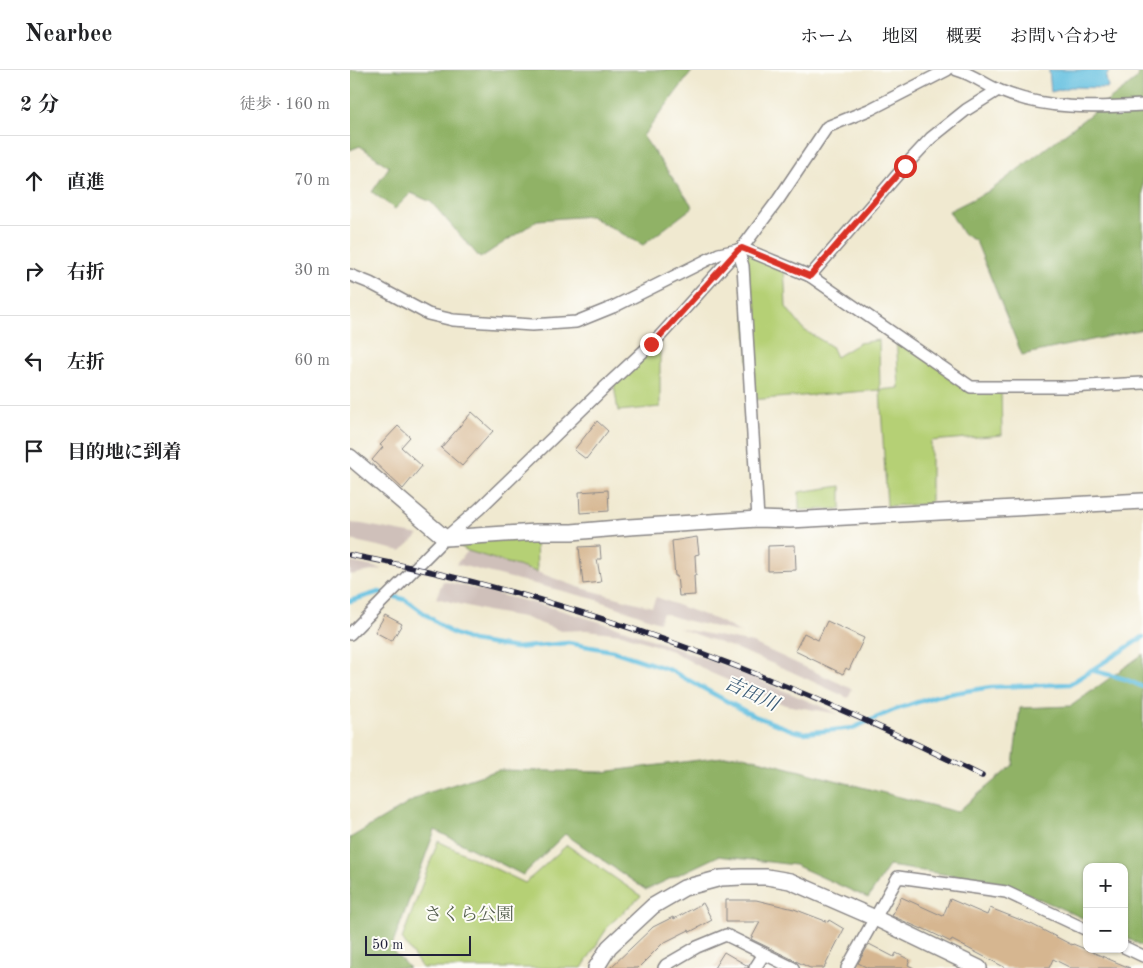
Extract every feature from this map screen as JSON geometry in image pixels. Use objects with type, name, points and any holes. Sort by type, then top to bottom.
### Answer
[{"type":"street","points":[[350,634],[445,538],[479,509],[660,336],[740,249],[778,200],[827,127],[871,109],[947,70]]},
{"type":"street","points":[[957,70],[965,72],[998,90],[1045,104],[1095,108],[1143,105]]},
{"type":"street","points":[[810,276],[931,138],[966,110],[998,90]]},
{"type":"street","points":[[740,249],[743,266],[758,519]]},
{"type":"street","points":[[350,275],[370,283],[428,314],[453,320],[532,325],[576,322],[613,307],[719,254],[740,249],[810,276],[972,387],[1069,387],[1143,383]]},
{"type":"street","points":[[350,457],[445,538],[536,532],[572,532],[758,519],[790,520],[1143,501]]},
{"type":"street","points":[[596,968],[609,947],[653,906],[684,888],[721,878],[767,877],[790,881],[875,918],[979,968]]},
{"type":"street","points":[[848,968],[898,878],[1006,892],[1083,928]]},
{"type":"street","points":[[664,968],[697,947],[726,935],[793,968]]},
{"type":"street","points":[[1128,949],[1143,956]]},
{"type":"street","points":[[755,968],[764,954]]},
{"type":"shaded area","points":[[350,523],[419,535],[401,551],[350,540]]},
{"type":"shaded area","points":[[468,551],[537,572],[578,587],[652,607],[656,597],[717,620],[742,633],[684,620],[663,613],[659,622],[594,599],[456,564]]},
{"type":"shaded area","points":[[350,562],[383,569],[350,575]]},
{"type":"shaded area","points":[[443,581],[550,607],[623,629],[723,665],[839,714],[785,705],[711,673],[672,651],[622,634],[586,630],[561,631],[523,617],[487,611],[436,598]]},
{"type":"shaded area","points":[[678,628],[753,643],[852,689],[848,698],[732,647]]},
{"type":"green space","points":[[350,70],[693,70],[643,136],[693,207],[643,245],[590,216],[538,220],[480,258],[431,202],[411,193],[395,209],[372,192],[389,167],[360,146],[350,150]]},
{"type":"green space","points":[[1137,70],[1143,70],[1143,329],[1022,355],[976,241],[963,234],[949,211],[991,190],[1138,78]]},
{"type":"green space","points":[[742,248],[784,265],[786,307],[804,330],[831,346],[836,357],[859,343],[879,340],[880,390],[750,400]]},
{"type":"green space","points":[[896,335],[971,387],[1001,387],[1002,435],[931,441],[931,504],[887,506],[880,390],[899,388]]},
{"type":"green space","points":[[660,336],[660,407],[618,411],[613,379]]},
{"type":"green space","points":[[841,486],[841,509],[799,510],[799,492]]},
{"type":"green space","points":[[536,532],[537,572],[468,551],[445,538]]},
{"type":"green space","points":[[1143,654],[1143,946],[1128,939],[1128,863],[1083,863],[1083,918],[1004,883],[889,866],[868,898],[795,865],[718,856],[646,890],[565,834],[523,875],[435,830],[391,949],[409,968],[350,968],[350,838],[424,794],[498,770],[603,772],[739,755],[957,812],[1013,765],[1020,708],[1071,706]]},
{"type":"green space","name":"さくら公園","points":[[438,841],[525,883],[567,845],[641,896],[609,925],[582,968],[422,968],[402,939]]},
{"type":"water","points":[[1049,70],[1110,70],[1106,77],[1108,88],[1071,87],[1051,92]]},
{"type":"building","points":[[472,412],[493,431],[462,466],[441,448]]},
{"type":"building","points":[[597,421],[608,431],[586,459],[574,450]]},
{"type":"building","points":[[398,426],[410,437],[401,447],[422,466],[403,489],[372,460],[383,447],[380,445]]},
{"type":"building","points":[[608,490],[609,511],[580,513],[579,492]]},
{"type":"building","points":[[697,537],[699,554],[695,555],[695,595],[679,596],[672,541]]},
{"type":"building","points":[[795,545],[796,570],[768,571],[768,546]]},
{"type":"building","points":[[600,546],[601,559],[597,559],[601,582],[583,584],[579,547]]},
{"type":"building","points":[[385,615],[402,624],[392,641],[375,632]]},
{"type":"building","points":[[827,621],[864,638],[849,670],[846,668],[843,674],[795,651],[804,633],[818,640]]},
{"type":"building","points":[[901,897],[943,916],[950,899],[987,915],[990,908],[1031,924],[1072,945],[1083,948],[1083,953],[1094,953],[1130,968],[1071,968],[1053,959],[1049,968],[1006,968],[952,940],[951,942],[892,916]]},
{"type":"building","points":[[726,900],[756,900],[794,909],[828,922],[829,920],[844,929],[824,968],[810,968],[751,939],[760,922],[726,922]]},
{"type":"building","points":[[703,903],[712,920],[690,932],[689,930],[663,943],[638,968],[610,968],[653,927],[673,917],[674,919]]},
{"type":"building","points":[[869,944],[894,957],[896,953],[910,960],[908,965],[914,968],[868,968],[858,963]]},
{"type":"building","points":[[724,952],[748,966],[748,968],[714,968]]},
{"type":"waterway","name":"吉田川","points":[[350,601],[379,592],[406,600],[450,632],[472,641],[516,648],[568,643],[613,651],[670,670],[752,715],[804,733],[853,728],[894,710],[936,696],[991,687],[1070,684],[1143,637]]},
{"type":"waterway","points":[[1091,670],[1125,679],[1143,687]]},
{"type":"railway","points":[[350,555],[433,572],[514,593],[595,616],[674,643],[752,672],[830,705],[982,776]]},
{"type":"route","points":[[651,344],[738,250],[742,248],[810,276],[905,166]]}]
